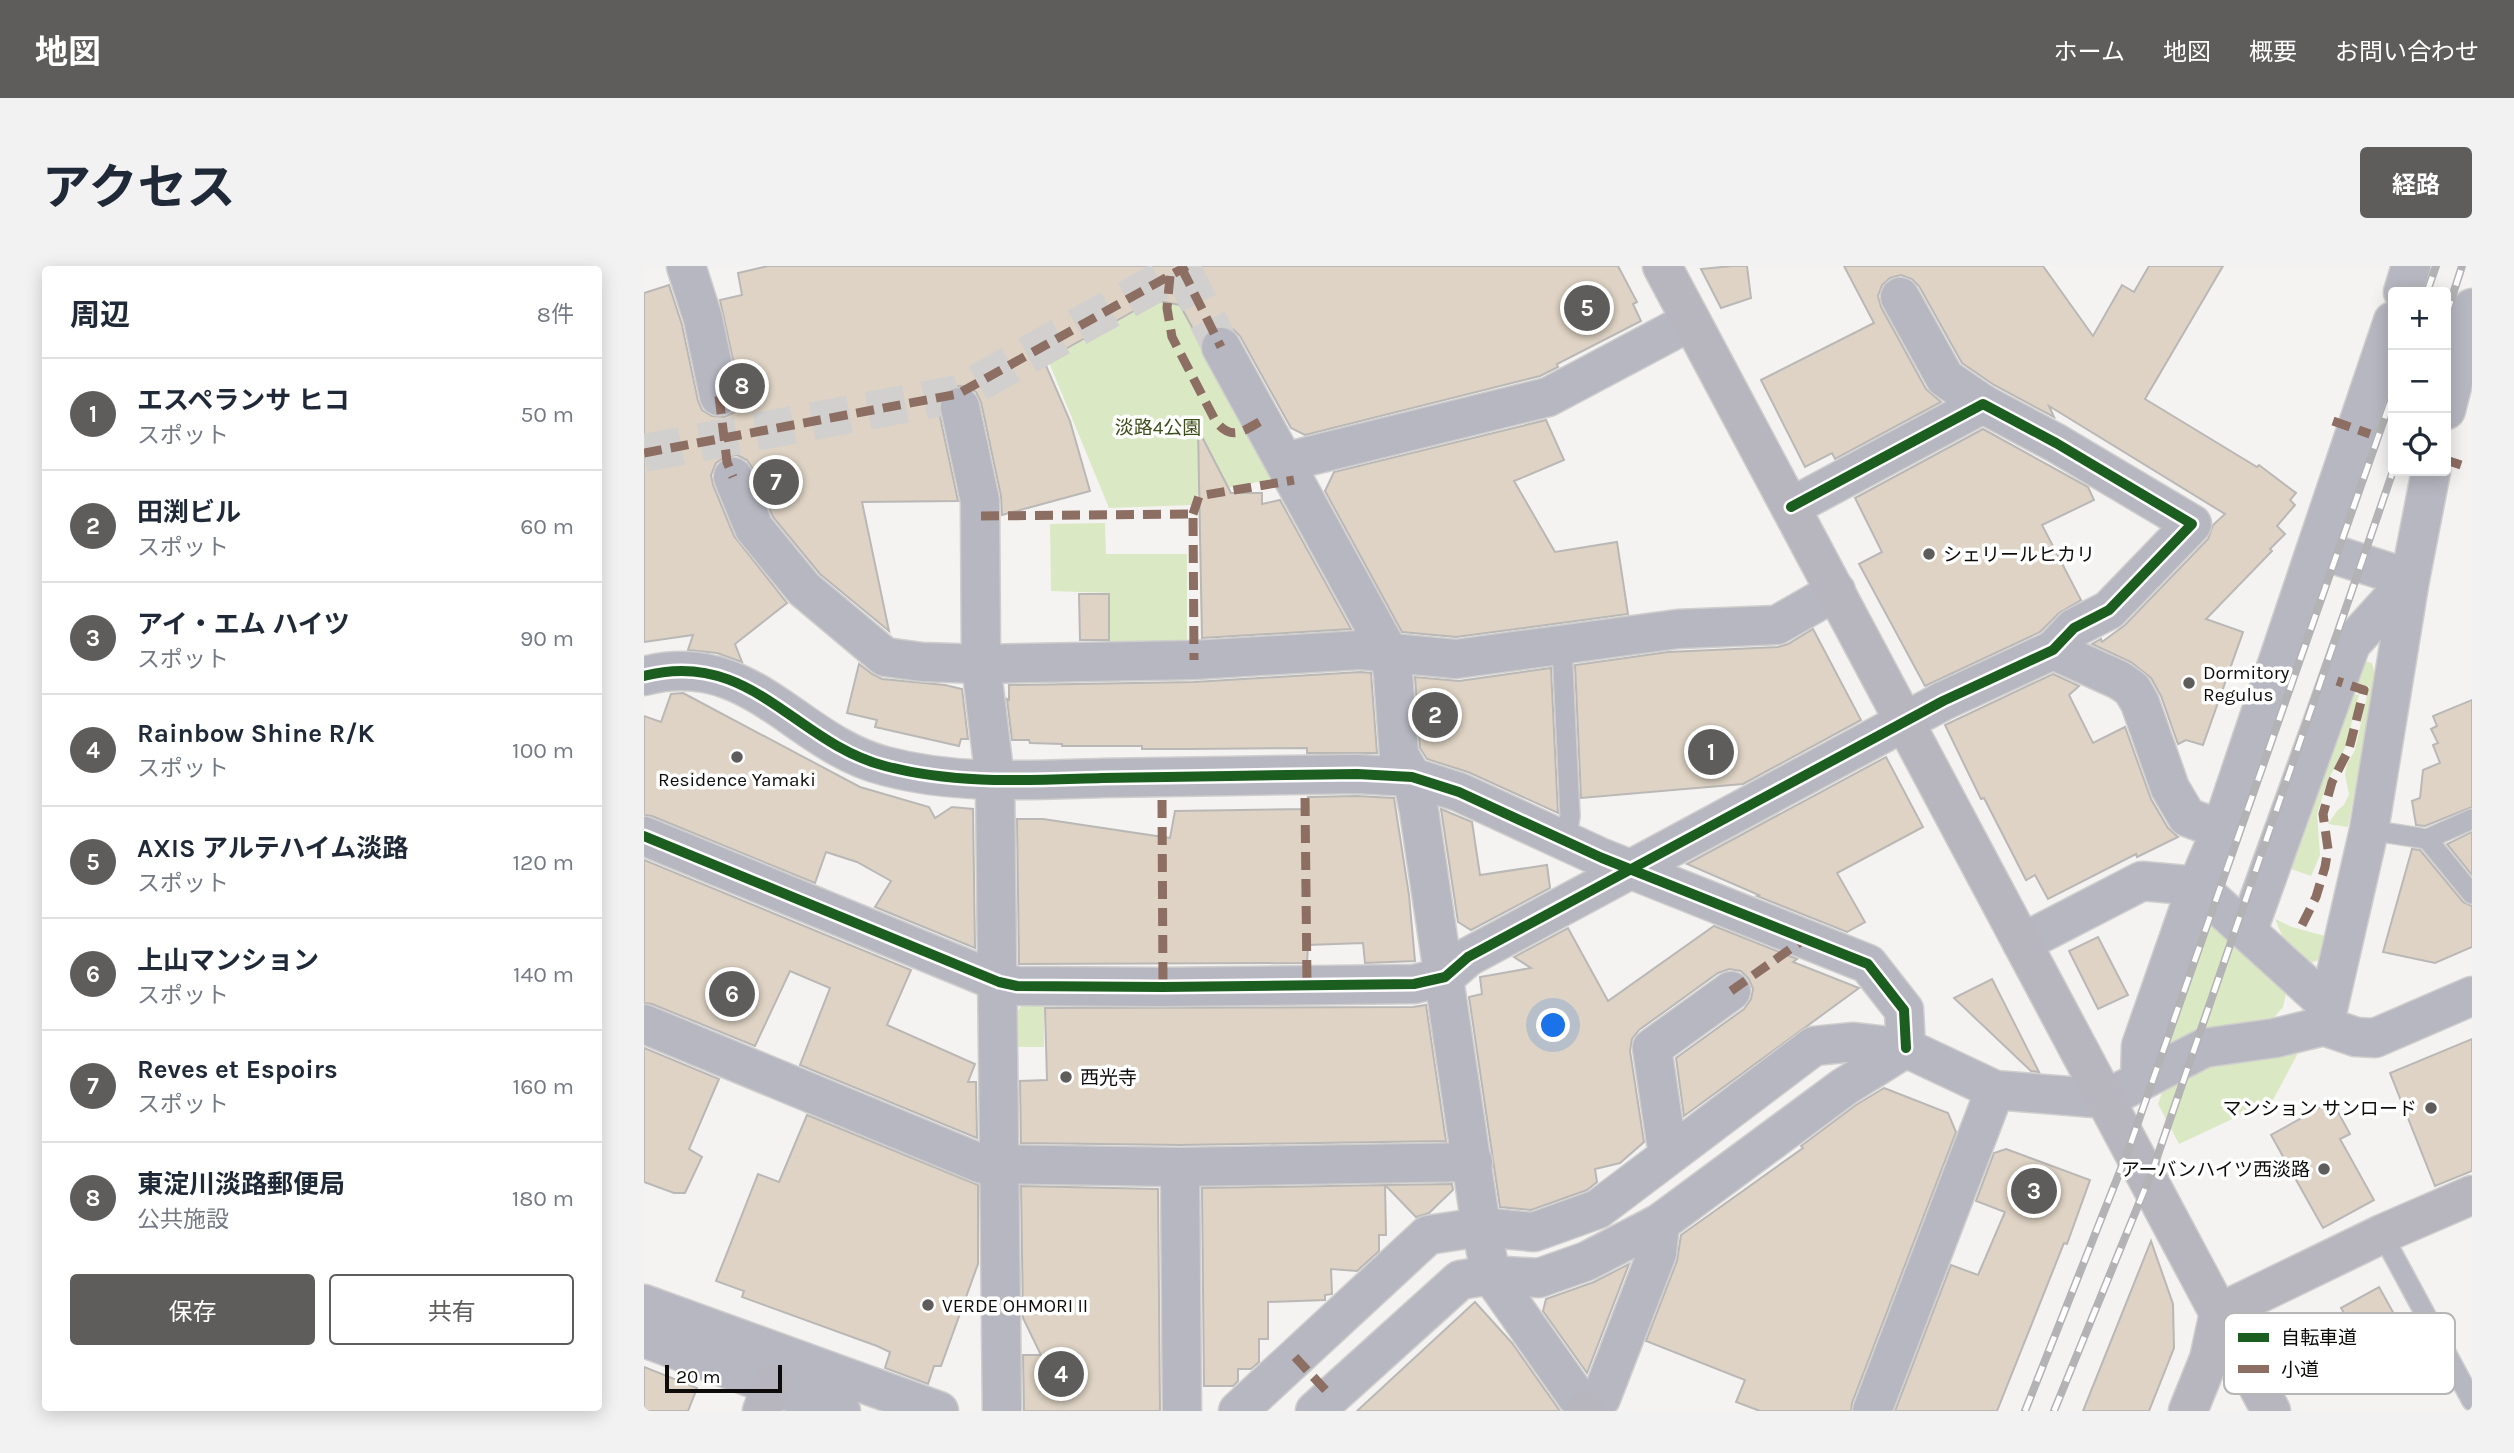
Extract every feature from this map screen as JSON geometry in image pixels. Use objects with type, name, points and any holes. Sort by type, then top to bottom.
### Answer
[{"type":"street","points":[[686,266],[703,319],[719,396]]},
{"type":"street","points":[[1662,266],[2224,1322]]},
{"type":"street","points":[[2405,287],[2411,266]]},
{"type":"street","points":[[644,836],[999,982],[1017,986],[1414,984],[1445,977],[1468,957],[1943,701],[2053,650],[2074,628],[2109,610],[2192,524],[2056,443],[1983,404],[1945,378],[1900,297]]},
{"type":"street","points":[[2451,390],[2472,308]]},
{"type":"street","points":[[1286,461],[1548,397],[1691,321]]},
{"type":"street","points":[[2140,1081],[2141,1046],[2197,886],[2221,830],[2388,336]]},
{"type":"street","points":[[1222,347],[1389,653],[1399,754],[1412,777],[1473,1162],[1480,1227],[1491,1275],[1586,1411],[1601,1398],[1657,1253],[1660,1223]]},
{"type":"street","points":[[1791,506],[1983,404]]},
{"type":"street","points":[[960,407],[980,501],[981,664],[995,780],[1002,1411]]},
{"type":"street","points":[[2326,1015],[2369,830],[2410,579],[2430,476]]},
{"type":"street","points":[[733,477],[754,528],[804,589],[885,657],[922,662],[981,664],[1194,660],[1360,650],[1455,659],[1678,629],[1777,625],[1836,591]]},
{"type":"street","points":[[2317,549],[2410,579]]},
{"type":"street","points":[[2248,930],[2351,644],[2410,579]]},
{"type":"street","points":[[2053,650],[2119,680],[2132,689],[2170,788],[2188,817],[2221,830]]},
{"type":"street","points":[[644,676],[678,670],[716,675],[760,693],[860,760],[971,780],[1357,774],[1412,777],[1459,792],[1631,869],[1868,964],[1903,1010],[1906,1048]]},
{"type":"street","points":[[2022,943],[2142,881],[2197,886],[2248,930],[2326,1015],[2356,1037],[2375,1038],[2472,996]]},
{"type":"street","points":[[1668,1155],[1652,1048],[1731,990]]},
{"type":"street","points":[[1238,1411],[1428,1235],[1480,1227],[1534,1232],[1598,1209],[1814,1046],[1854,1042],[1906,1048],[1995,1090],[2106,1099],[2204,1048],[2275,1038],[2326,1015]]},
{"type":"street","points":[[644,1024],[982,1164],[1180,1167],[1473,1162]]},
{"type":"street","points":[[1315,1411],[1460,1280],[1491,1275],[1539,1278],[1587,1261],[1660,1223],[1844,1087],[1906,1048]]},
{"type":"street","points":[[1872,1411],[1995,1090]]},
{"type":"street","points":[[1180,1167],[1182,1411]]},
{"type":"street","points":[[2219,1313],[2382,1234],[2472,1195]]},
{"type":"street","points":[[644,1304],[939,1411]]},
{"type":"street","points":[[2188,1411],[2209,1359],[2219,1313]]},
{"type":"street","points":[[644,1338],[767,1398],[841,1411]]},
{"type":"street","points":[[2262,1394],[2271,1411]]},
{"type":"lane","points":[[1562,646],[1570,816],[1566,841]]},
{"type":"lane","points":[[2369,830],[2427,839],[2472,819]]},
{"type":"lane","points":[[2427,839],[2472,894]]},
{"type":"lane","points":[[2382,1234],[2425,1313]]},
{"type":"lane","points":[[2455,1369],[2472,1401]]},
{"type":"green space","name":"淡路4公園","points":[[1154,301],[1180,305],[1272,479],[1198,494],[1192,505],[1109,508],[1048,360]]},
{"type":"green space","points":[[1105,523],[1106,554],[1187,554],[1187,653],[1110,654],[1110,593],[1051,591],[1050,524]]},
{"type":"green space","points":[[2365,661],[2372,663],[2376,678],[2348,827],[2328,824],[2344,805],[2349,794],[2345,775],[2347,764],[2355,750],[2369,687],[2358,683]]},
{"type":"green space","points":[[2354,694],[2359,695],[2345,748],[2327,782],[2317,814],[2320,855],[2311,876],[2291,869]]},
{"type":"green space","points":[[2275,919],[2292,927],[2325,936],[2321,959],[2313,962],[2302,961],[2284,940]]},
{"type":"green space","points":[[2213,922],[2280,982],[2286,994],[2283,1007],[2272,1020],[2164,1055],[2157,1049],[2199,929]]},
{"type":"green space","points":[[1021,1006],[1044,1006],[1044,1047],[1013,1047],[1013,1019]]},
{"type":"green space","points":[[2295,1050],[2297,1055],[2273,1100],[2179,1144],[2158,1104],[2166,1081],[2210,1059]]},
{"type":"building","points":[[768,266],[1618,266],[1637,302],[1633,304],[1641,321],[1557,364],[1558,367],[1540,376],[1305,435],[1291,428],[1240,336],[1233,329],[1222,325],[1211,328],[1200,342],[1180,305],[1154,300],[1044,361],[1070,421],[1090,491],[1002,515],[1001,496],[981,402],[976,392],[966,386],[955,386],[945,391],[939,401],[939,412],[958,501],[862,502],[889,631],[820,574],[773,517],[747,460],[737,455],[725,457],[716,463],[711,475],[734,536],[787,603],[735,644],[742,662],[717,653],[688,650],[693,635],[644,642],[644,293],[669,285],[682,325],[698,401],[702,410],[712,416],[724,417],[733,413],[739,403],[740,392],[720,300],[742,295],[738,273]]},
{"type":"building","points":[[1747,266],[1751,298],[1721,308],[1701,269]]},
{"type":"building","points":[[1844,266],[2043,266],[2093,336],[2122,285],[2134,292],[2149,266],[2223,266],[2145,399],[2257,467],[2259,465],[2296,493],[2290,500],[2295,505],[2277,526],[2285,534],[2206,619],[2243,632],[2203,745],[2186,740],[2178,744],[2161,696],[2151,678],[2131,662],[2092,644],[2101,639],[2102,642],[2125,625],[2208,539],[2213,525],[2225,514],[2049,406],[2054,417],[1994,385],[1962,363],[1919,286],[1912,279],[1901,275],[1890,278],[1882,285],[1878,296],[1881,307],[1926,389],[1941,402],[1835,459],[1832,453],[1805,467],[1761,380],[1874,323]]},
{"type":"building","points":[[1546,420],[1564,460],[1514,481],[1555,552],[1617,542],[1628,614],[1456,637],[1402,632],[1325,491],[1334,472]]},
{"type":"building","points":[[1198,429],[1231,493],[1262,493],[1262,504],[1280,500],[1351,629],[1202,638]]},
{"type":"building","points":[[1983,429],[2088,487],[2094,500],[2042,525],[2081,600],[2059,613],[2040,632],[1925,686],[1859,564],[1882,552],[1855,498]]},
{"type":"building","points":[[1079,594],[1109,594],[1109,640],[1080,640]]},
{"type":"building","points":[[1813,629],[1861,720],[1743,784],[1581,798],[1575,665],[1668,652],[1778,647]]},
{"type":"building","points":[[859,664],[882,679],[962,689],[968,739],[961,739],[959,746],[875,727],[877,720],[847,713]]},
{"type":"building","points":[[1551,668],[1558,813],[1468,772],[1427,759],[1420,748],[1415,677],[1459,681]]},
{"type":"building","points":[[1371,673],[1377,753],[1307,753],[1307,748],[1142,749],[1142,746],[1062,746],[1012,740],[1007,699],[1009,700],[1009,685],[1194,682]]},
{"type":"building","points":[[2053,674],[2079,686],[2069,695],[2093,743],[2125,727],[2151,799],[2168,828],[2178,837],[2137,857],[2136,854],[2048,899],[2035,875],[2026,880],[1984,798],[1981,799],[1945,725]]},
{"type":"building","points":[[683,693],[860,787],[929,807],[935,818],[952,807],[973,809],[975,948],[875,907],[891,881],[857,862],[826,852],[815,883],[644,815],[644,716],[661,722],[671,694]]},
{"type":"building","points":[[2472,700],[2472,807],[2425,826],[2416,825],[2412,801],[2420,798],[2423,770],[2440,763],[2433,745],[2438,743],[2431,729],[2437,726],[2433,716]]},
{"type":"building","points":[[1886,757],[1923,827],[1837,873],[1865,922],[1847,932],[1687,864]]},
{"type":"building","points":[[1308,797],[1394,798],[1409,895],[1415,961],[1365,963],[1363,943],[1308,945],[1307,963],[1019,964],[1017,819],[1043,819],[1170,838],[1175,811],[1309,809]]},
{"type":"building","points":[[1441,809],[1472,822],[1480,875],[1547,865],[1550,888],[1471,930],[1458,922]]},
{"type":"building","points":[[2472,832],[2472,875],[2447,844]]},
{"type":"building","points":[[2412,849],[2420,850],[2463,902],[2472,906],[2472,947],[2435,963],[2383,952]]},
{"type":"building","points":[[644,860],[911,970],[887,1025],[975,1064],[968,1082],[976,1082],[977,1138],[800,1065],[830,988],[790,971],[755,1046],[644,1003]]},
{"type":"building","points":[[1714,926],[1797,959],[1793,962],[1859,988],[1684,1116],[1676,1058],[1744,1009],[1751,999],[1753,989],[1749,979],[1741,971],[1729,969],[1718,973],[1639,1030],[1632,1039],[1630,1051],[1644,1142],[1620,1163],[1595,1169],[1597,1182],[1587,1190],[1531,1210],[1500,1207],[1469,997],[1482,994],[1480,977],[1531,968],[1514,957],[1568,928],[1608,1001]]},
{"type":"building","points":[[2098,937],[2128,995],[2098,1009],[2069,951]]},
{"type":"building","points":[[1992,979],[2039,1072],[2031,1071],[1954,998]]},
{"type":"building","points":[[1426,1005],[1446,1141],[1180,1145],[1021,1143],[1020,1081],[1047,1080],[1045,1008]]},
{"type":"building","name":"マンション サンロード","points":[[2472,1039],[2472,1171],[2435,1186],[2390,1073]]},
{"type":"building","points":[[644,1048],[719,1079],[689,1149],[702,1157],[685,1193],[674,1193],[644,1182]]},
{"type":"building","points":[[1884,1088],[1948,1113],[1956,1132],[1851,1411],[1760,1411],[1736,1402],[1745,1380],[1646,1341],[1677,1261],[1681,1235],[1803,1148],[1801,1146],[1856,1105]]},
{"type":"building","name":"アーバンハイツ西淡路","points":[[2332,1101],[2350,1134],[2340,1139],[2374,1200],[2323,1228],[2271,1135]]},
{"type":"building","points":[[807,1115],[978,1185],[978,1264],[941,1366],[934,1366],[928,1384],[885,1368],[890,1352],[742,1297],[744,1291],[716,1281],[758,1174],[779,1182]]},
{"type":"building","points":[[2006,1149],[2090,1180],[2067,1244],[2064,1243],[1997,1411],[1895,1411],[1951,1265],[1978,1275],[2005,1212],[1976,1201],[1994,1153]]},
{"type":"building","points":[[1452,1184],[1453,1190],[1429,1213],[1416,1217],[1385,1185]]},
{"type":"building","points":[[1385,1185],[1386,1235],[1379,1235],[1379,1251],[1357,1271],[1331,1269],[1332,1294],[1325,1295],[1325,1300],[1268,1302],[1268,1339],[1259,1339],[1259,1362],[1251,1369],[1238,1369],[1238,1381],[1233,1386],[1204,1386],[1202,1188]]},
{"type":"building","points":[[1021,1186],[1158,1189],[1160,1411],[1024,1411],[1023,1355],[1041,1355],[1023,1318]]},
{"type":"building","points":[[2151,1241],[2173,1304],[2174,1348],[2149,1411],[2083,1411]]},
{"type":"building","points":[[1629,1264],[1587,1373],[1543,1311],[1546,1299],[1594,1282]]},
{"type":"building","points":[[2379,1287],[2393,1313],[2344,1313],[2341,1308]]},
{"type":"building","points":[[1475,1302],[1512,1343],[1560,1411],[1357,1411]]},
{"type":"building","points":[[644,1367],[697,1388],[688,1411],[644,1411]]},
{"type":"tunnel","points":[[644,453],[958,394],[1187,266]]},
{"type":"tunnel","points":[[1182,269],[1221,347]]},
{"type":"railway","points":[[2429,287],[2436,266]]},
{"type":"railway","points":[[2451,300],[2462,266]]},
{"type":"railway","points":[[2025,1411],[2128,1151],[2388,408]]},
{"type":"railway","points":[[2054,1411],[2153,1169],[2391,476]]},
{"type":"marked path","points":[[644,453],[958,394],[1187,266]]},
{"type":"marked path","points":[[1182,269],[1221,347]]},
{"type":"marked path","points":[[1170,276],[1167,308],[1172,337],[1215,420],[1232,433],[1243,431],[1263,420]]},
{"type":"marked path","points":[[719,396],[727,462],[733,477]]},
{"type":"marked path","points":[[2333,421],[2370,434]]},
{"type":"marked path","points":[[2451,462],[2461,465]]},
{"type":"marked path","points":[[1193,514],[1199,496],[1294,480]]},
{"type":"marked path","points":[[981,516],[1193,514],[1194,660]]},
{"type":"marked path","points":[[2302,925],[2316,897],[2325,867],[2328,849],[2323,814],[2332,782],[2349,749],[2364,690],[2337,681]]},
{"type":"marked path","points":[[1305,798],[1307,985]]},
{"type":"marked path","points":[[1162,800],[1163,987]]},
{"type":"marked path","points":[[1731,991],[1806,938]]},
{"type":"marked path","points":[[1295,1357],[1331,1396]]},
{"type":"cycle path","points":[[644,836],[999,982],[1017,986],[1414,984],[1445,977],[1468,957],[1943,701],[2053,650],[2074,628],[2109,610],[2192,524],[2056,443],[1983,404],[1791,507]]},
{"type":"cycle path","points":[[644,676],[681,671],[714,675],[744,686],[853,754],[885,766],[939,776],[1020,780],[1357,774],[1412,777],[1459,792],[1602,858],[1868,964],[1904,1010],[1906,1048]]},
{"type":"place","name":"AXIS アルテハイム淡路","points":[[1587,308]]},
{"type":"place","name":"東淀川淡路郵便局","points":[[742,386]]},
{"type":"place","name":"Reves et Espoirs","points":[[776,482]]},
{"type":"place","name":"シェリールヒカリ","points":[[1929,554]]},
{"type":"place","name":"Dormitory Regulus","points":[[2189,683]]},
{"type":"place","name":"田渕ビル","points":[[1435,715]]},
{"type":"place","name":"エスペランサ ヒコ","points":[[1711,752]]},
{"type":"place","name":"Residence Yamaki","points":[[737,757]]},
{"type":"place","name":"上山マンション","points":[[732,994]]},
{"type":"place","name":"西光寺","points":[[1066,1077]]},
{"type":"place","name":"マンション サンロード","points":[[2431,1108]]},
{"type":"place","name":"アーバンハイツ西淡路","points":[[2324,1169]]},
{"type":"place","name":"アイ・エム ハイツ","points":[[2034,1191]]},
{"type":"place","name":"VERDE OHMORI II","points":[[928,1305]]},
{"type":"place","name":"Rainbow Shine R/K","points":[[1061,1374]]}]
